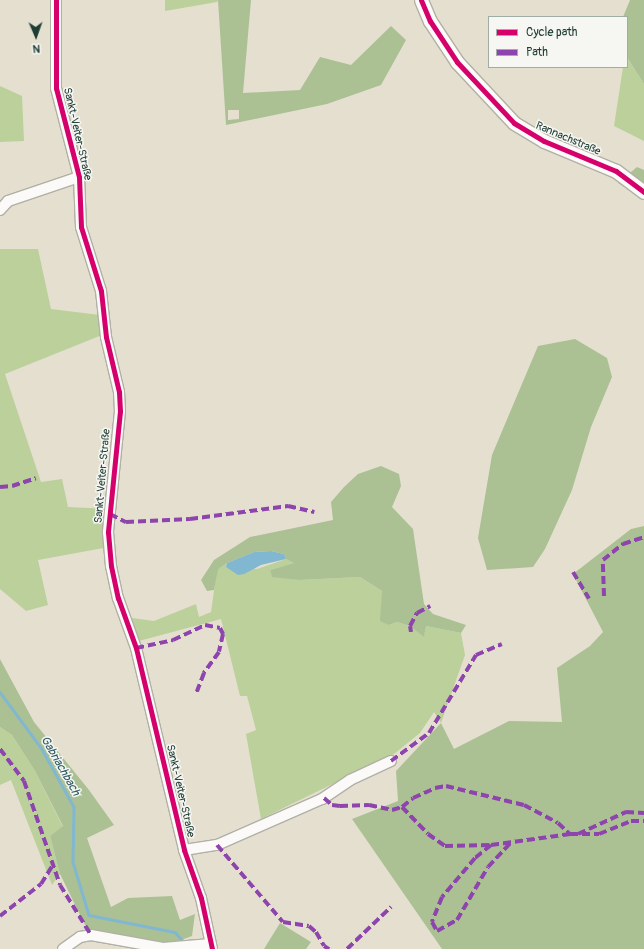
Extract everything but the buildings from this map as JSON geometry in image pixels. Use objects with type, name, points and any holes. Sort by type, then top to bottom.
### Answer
[{"type":"street","name":"Sankt-Veiter-Straße","points":[[56,0],[56,88],[79,177],[81,227],[101,291],[106,337],[118,392],[120,411],[108,532],[111,566],[118,598],[136,648],[184,850],[201,898],[211,947]]},
{"type":"street","name":"Rannachstraße","points":[[421,0],[430,21],[454,58],[514,123],[544,140],[616,171],[644,192]]},
{"type":"street","points":[[0,210],[8,201],[79,177]]},
{"type":"street","name":"Sankt-Veiter-Straße","points":[[184,850],[217,846],[322,799],[350,780],[391,761]]},
{"type":"street","points":[[63,949],[80,936],[91,935],[162,948],[193,945],[211,947]]},
{"type":"green space","points":[[165,0],[218,0],[217,2],[165,11]]},
{"type":"green space","points":[[218,0],[251,0],[243,93],[300,90],[320,57],[351,65],[391,26],[406,40],[381,85],[327,104],[226,125]],"holes":[[[228,110],[239,110],[239,119],[228,120]]]},
{"type":"green space","points":[[630,0],[644,0],[644,84],[628,59],[628,16],[623,16]]},
{"type":"green space","points":[[628,59],[644,84],[644,141],[614,126],[623,68],[628,68]]},
{"type":"green space","points":[[0,86],[22,96],[24,141],[0,142]]},
{"type":"green space","points":[[637,167],[644,170],[644,199],[618,183]]},
{"type":"green space","points":[[0,249],[38,249],[51,309],[100,315],[102,335],[5,374],[41,482],[62,479],[68,507],[110,509],[109,547],[38,560],[48,605],[26,611],[0,589]]},
{"type":"green space","points":[[575,339],[607,358],[612,377],[591,427],[572,490],[545,549],[533,567],[487,570],[478,538],[492,455],[538,346]]},
{"type":"green space","points":[[381,466],[399,474],[401,486],[392,507],[413,529],[424,604],[433,614],[466,625],[461,633],[426,626],[424,637],[410,626],[397,622],[389,625],[380,621],[382,591],[360,577],[299,580],[272,577],[270,570],[294,563],[286,559],[284,554],[271,551],[254,552],[227,563],[218,569],[214,590],[207,591],[201,580],[214,560],[250,537],[333,520],[331,502],[344,487],[358,474]]},
{"type":"green space","points":[[644,526],[644,949],[442,949],[352,819],[398,801],[396,771],[441,723],[454,749],[509,721],[562,722],[557,668],[590,646],[603,632],[573,574],[631,529]]},
{"type":"green space","points":[[286,559],[295,563],[270,570],[272,576],[299,580],[360,577],[382,591],[389,625],[397,622],[410,626],[424,636],[426,626],[461,633],[465,655],[441,723],[434,712],[420,733],[394,754],[261,819],[246,734],[256,730],[247,696],[240,696],[221,619],[139,641],[132,618],[154,621],[196,604],[199,617],[211,612],[217,569],[227,563],[226,567],[257,569]]},
{"type":"green space","points":[[0,659],[34,722],[89,790],[114,825],[87,838],[111,907],[128,898],[172,896],[180,920],[195,914],[192,936],[168,945],[93,934],[85,925],[60,874],[50,836],[63,826],[35,771],[12,735],[0,727]]},
{"type":"green space","points":[[0,727],[12,735],[35,771],[63,827],[50,836],[60,874],[52,885],[11,780],[0,785]]},
{"type":"green space","points":[[280,923],[311,942],[306,949],[264,949]]},
{"type":"water","points":[[271,551],[284,554],[286,559],[261,565],[244,574],[238,575],[226,567],[227,563],[254,552]]},
{"type":"waterway","name":"Gabriachbach","points":[[0,692],[42,749],[74,807],[73,862],[89,915],[175,932],[185,943]]},
{"type":"marked path","points":[[0,487],[12,486],[36,478]]},
{"type":"marked path","points":[[110,514],[126,522],[190,519],[288,506],[314,512]]},
{"type":"marked path","points":[[604,596],[603,560],[623,544],[644,537]]},
{"type":"marked path","points":[[573,572],[589,599]]},
{"type":"marked path","points":[[411,632],[410,626],[417,613],[430,606]]},
{"type":"marked path","points":[[136,648],[173,640],[205,625],[220,628],[223,634],[219,652],[204,673],[196,694]]},
{"type":"marked path","points":[[391,761],[429,733],[476,655],[502,644]]},
{"type":"marked path","points":[[0,749],[24,781],[60,885],[91,935]]},
{"type":"marked path","points":[[324,798],[332,805],[369,805],[392,810],[402,807],[413,798],[435,788],[446,786],[524,805],[558,823],[570,834],[599,834],[631,821],[644,821]]},
{"type":"marked path","points":[[402,807],[428,834],[445,846],[491,845],[570,834]]},
{"type":"marked path","points":[[578,834],[626,812],[644,813]]},
{"type":"marked path","points":[[491,845],[475,858],[442,897],[432,922],[437,931],[457,920],[488,867],[511,842]]},
{"type":"marked path","points":[[217,845],[283,922],[309,926],[316,932],[324,946],[329,949]]},
{"type":"marked path","points":[[0,916],[41,884],[53,865]]},
{"type":"marked path","points":[[347,949],[391,907]]},
{"type":"cycle path","points":[[56,0],[56,88],[79,177],[81,227],[101,291],[106,337],[119,392],[120,411],[108,532],[111,566],[118,598],[136,648],[184,850],[201,898],[212,949]]},
{"type":"cycle path","points":[[421,0],[430,21],[457,62],[514,123],[544,141],[616,171],[644,192]]}]
